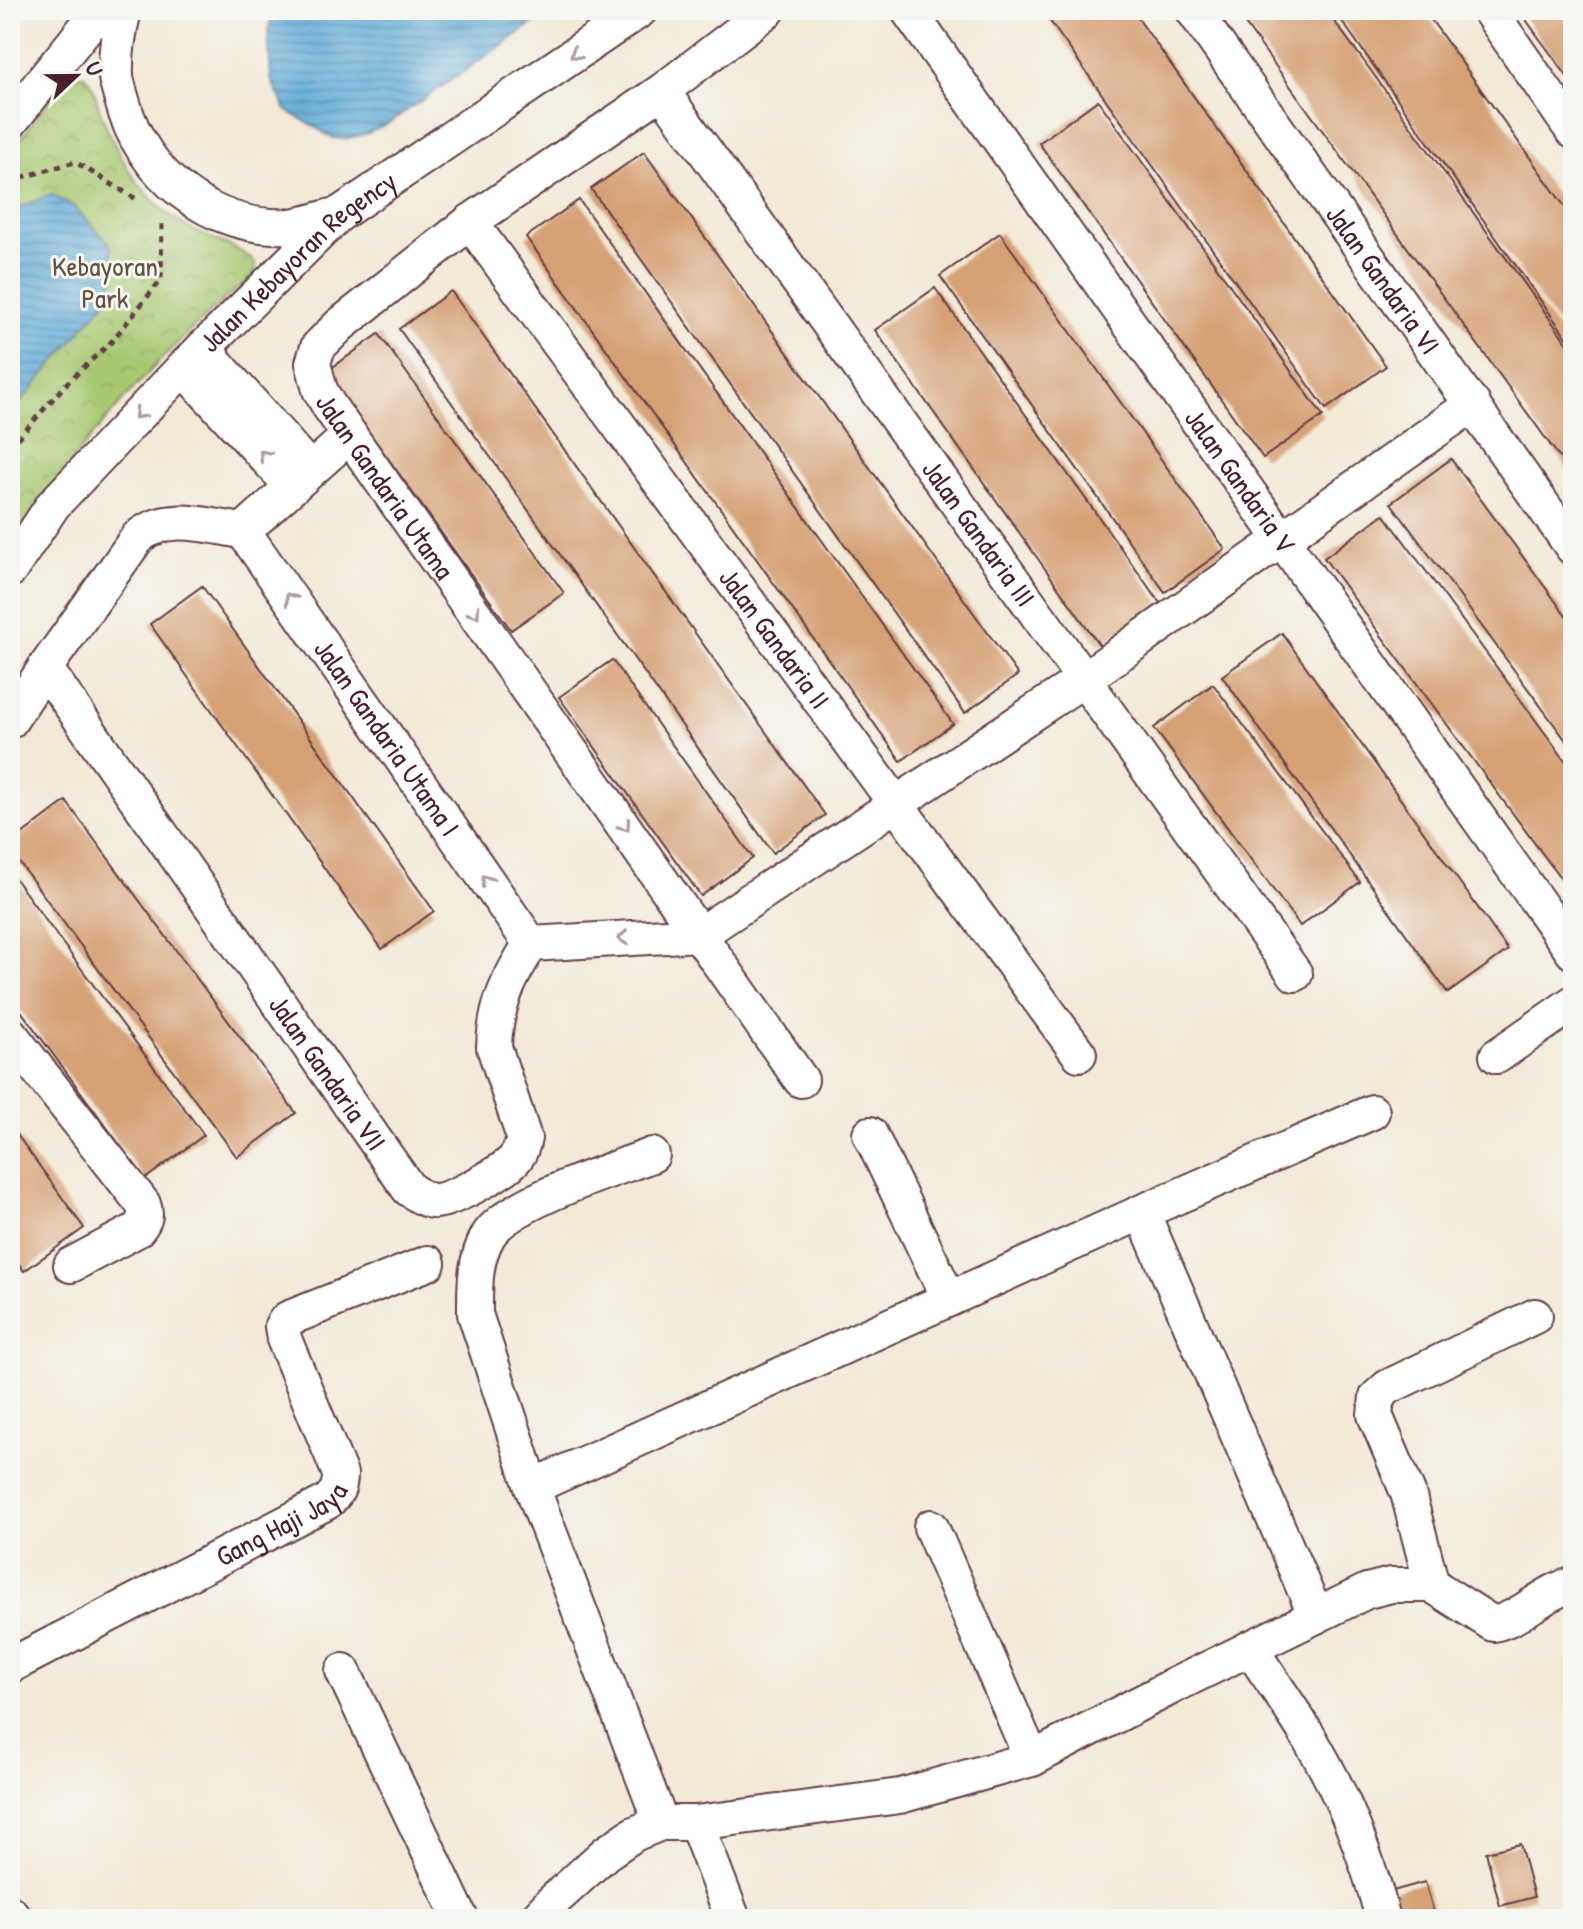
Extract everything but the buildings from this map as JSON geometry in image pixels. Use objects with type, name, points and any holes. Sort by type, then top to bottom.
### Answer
[{"type":"street","points":[[10,122],[100,10]]},
{"type":"street","points":[[124,10],[116,77],[129,126],[155,169],[194,202],[239,221],[289,226],[338,215]]},
{"type":"street","name":"Jalan Kebayoran Regency","points":[[10,570],[53,505],[193,358],[338,215],[640,10]]},
{"type":"street","name":"Jalan Gandaria Utama","points":[[768,10],[662,91],[470,222],[340,325],[318,347],[313,363],[320,390],[350,435],[801,1080]]},
{"type":"street","name":"Jalan Gandaria V","points":[[908,10],[1573,952]]},
{"type":"street","name":"Jalan Gandaria VI","points":[[1193,10],[1573,548]]},
{"type":"street","points":[[1489,10],[1573,131]]},
{"type":"street","name":"Jalan Gandaria III","points":[[662,91],[1295,974]]},
{"type":"street","name":"Jalan Gandaria II","points":[[470,222],[1079,1054]]},
{"type":"street","points":[[193,358],[301,478]]},
{"type":"street","points":[[531,944],[700,934],[1084,679],[1473,404]]},
{"type":"street","points":[[10,721],[138,537],[151,526],[167,522],[243,531],[350,435]]},
{"type":"street","name":"Jalan Gandaria Utama I","points":[[243,531],[531,944]]},
{"type":"street","name":"Jalan Gandaria VII","points":[[45,668],[409,1189],[434,1202],[456,1194],[502,1169],[522,1150],[524,1138],[494,1047],[494,1034],[498,1008],[511,973],[531,944]]},
{"type":"street","points":[[1497,1056],[1573,1003]]},
{"type":"street","points":[[10,1034],[143,1204],[146,1213],[144,1223],[137,1230],[71,1265]]},
{"type":"street","points":[[532,1487],[1142,1212],[1372,1112]]},
{"type":"street","points":[[870,1134],[949,1299]]},
{"type":"street","points":[[652,1155],[557,1192],[509,1215],[489,1234],[476,1266],[475,1314],[532,1487],[661,1823]]},
{"type":"street","points":[[1142,1212],[1316,1616]]},
{"type":"street","name":"Gang Haji Jaya","points":[[10,1666],[336,1495],[340,1474],[284,1339],[282,1326],[287,1319],[428,1263]]},
{"type":"street","points":[[1432,1585],[1408,1493],[1375,1415],[1377,1397],[1388,1387],[1535,1316]]},
{"type":"street","points":[[931,1527],[1032,1759]]},
{"type":"street","points":[[536,1919],[606,1853],[634,1834],[661,1823],[696,1823],[900,1796],[1032,1759],[1367,1591],[1391,1585],[1432,1585],[1493,1624],[1506,1622],[1561,1587],[1573,1585]]},
{"type":"street","points":[[1250,1648],[1309,1736],[1333,1783],[1361,1848],[1383,1919]]},
{"type":"street","points":[[343,1671],[461,1919]]},
{"type":"street","points":[[696,1823],[733,1919]]},
{"type":"street","points":[[10,1913],[15,1919]]},
{"type":"path","points":[[10,181],[75,162],[143,205]]},
{"type":"path","points":[[10,448],[65,385],[112,341],[161,280],[162,220],[153,212]]},
{"type":"green space","name":"Kebayoran Park","points":[[84,75],[93,86],[113,142],[140,186],[181,223],[250,257],[256,264],[255,274],[154,366],[94,434],[10,543],[10,154],[59,85],[70,76]]},
{"type":"water","points":[[274,10],[553,10],[386,125],[345,139],[333,138],[286,110],[271,80],[268,30]]},
{"type":"water","points":[[51,194],[74,207],[111,245],[114,269],[110,296],[10,415],[10,212]]}]
